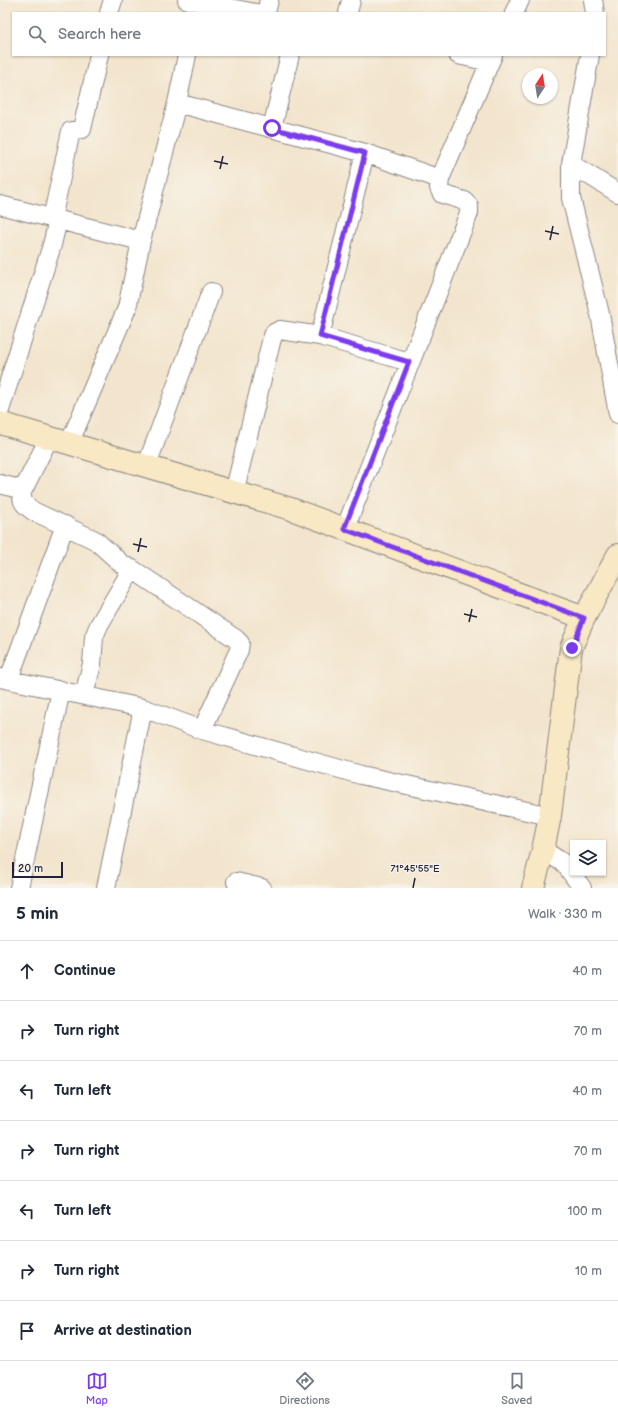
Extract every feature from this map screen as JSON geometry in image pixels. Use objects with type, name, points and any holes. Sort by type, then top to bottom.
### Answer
[{"type":"street","points":[[109,12],[113,0]]},
{"type":"street","points":[[266,12],[269,0]]},
{"type":"street","points":[[348,12],[350,0]]},
{"type":"street","points":[[514,12],[520,0]]},
{"type":"street","points":[[593,0],[595,12]]},
{"type":"street","points":[[194,5],[248,12]]},
{"type":"street","points":[[0,410],[52,245],[55,219],[71,132],[82,129],[99,56]]},
{"type":"street","points":[[188,56],[141,241],[127,308],[59,441],[22,492],[22,499],[33,511],[95,540],[123,565],[132,569],[240,643],[239,650],[202,730]]},
{"type":"street","points":[[272,128],[290,56]]},
{"type":"street","points":[[344,529],[469,213],[469,206],[465,201],[442,194],[439,188],[440,179],[491,58],[469,56]]},
{"type":"street","points":[[590,56],[571,164],[571,198],[600,314],[618,414]]},
{"type":"street","points":[[177,103],[365,153],[440,179]]},
{"type":"street","points":[[320,336],[365,153]]},
{"type":"street","points":[[571,164],[618,193]]},
{"type":"street","points":[[0,205],[141,241]]},
{"type":"street","points":[[146,467],[211,292]]},
{"type":"street","points":[[234,493],[274,333],[280,330],[320,336],[409,362]]},
{"type":"street","points":[[0,423],[291,509],[584,618]]},
{"type":"street","points":[[0,484],[19,489],[22,492]]},
{"type":"street","points":[[65,525],[4,678],[143,708],[202,730],[361,774],[550,816]]},
{"type":"street","points":[[533,888],[550,816],[572,648],[584,618],[618,555]]},
{"type":"street","points":[[84,695],[92,664],[92,650],[96,631],[132,569]]},
{"type":"street","points":[[19,888],[61,690]]},
{"type":"street","points":[[106,888],[143,708]]},
{"type":"street","points":[[543,850],[565,864],[582,888]]},
{"type":"street","points":[[236,882],[262,888]]},
{"type":"route","points":[[272,128],[365,153],[320,336],[409,362],[344,529],[584,618],[572,648]]}]
